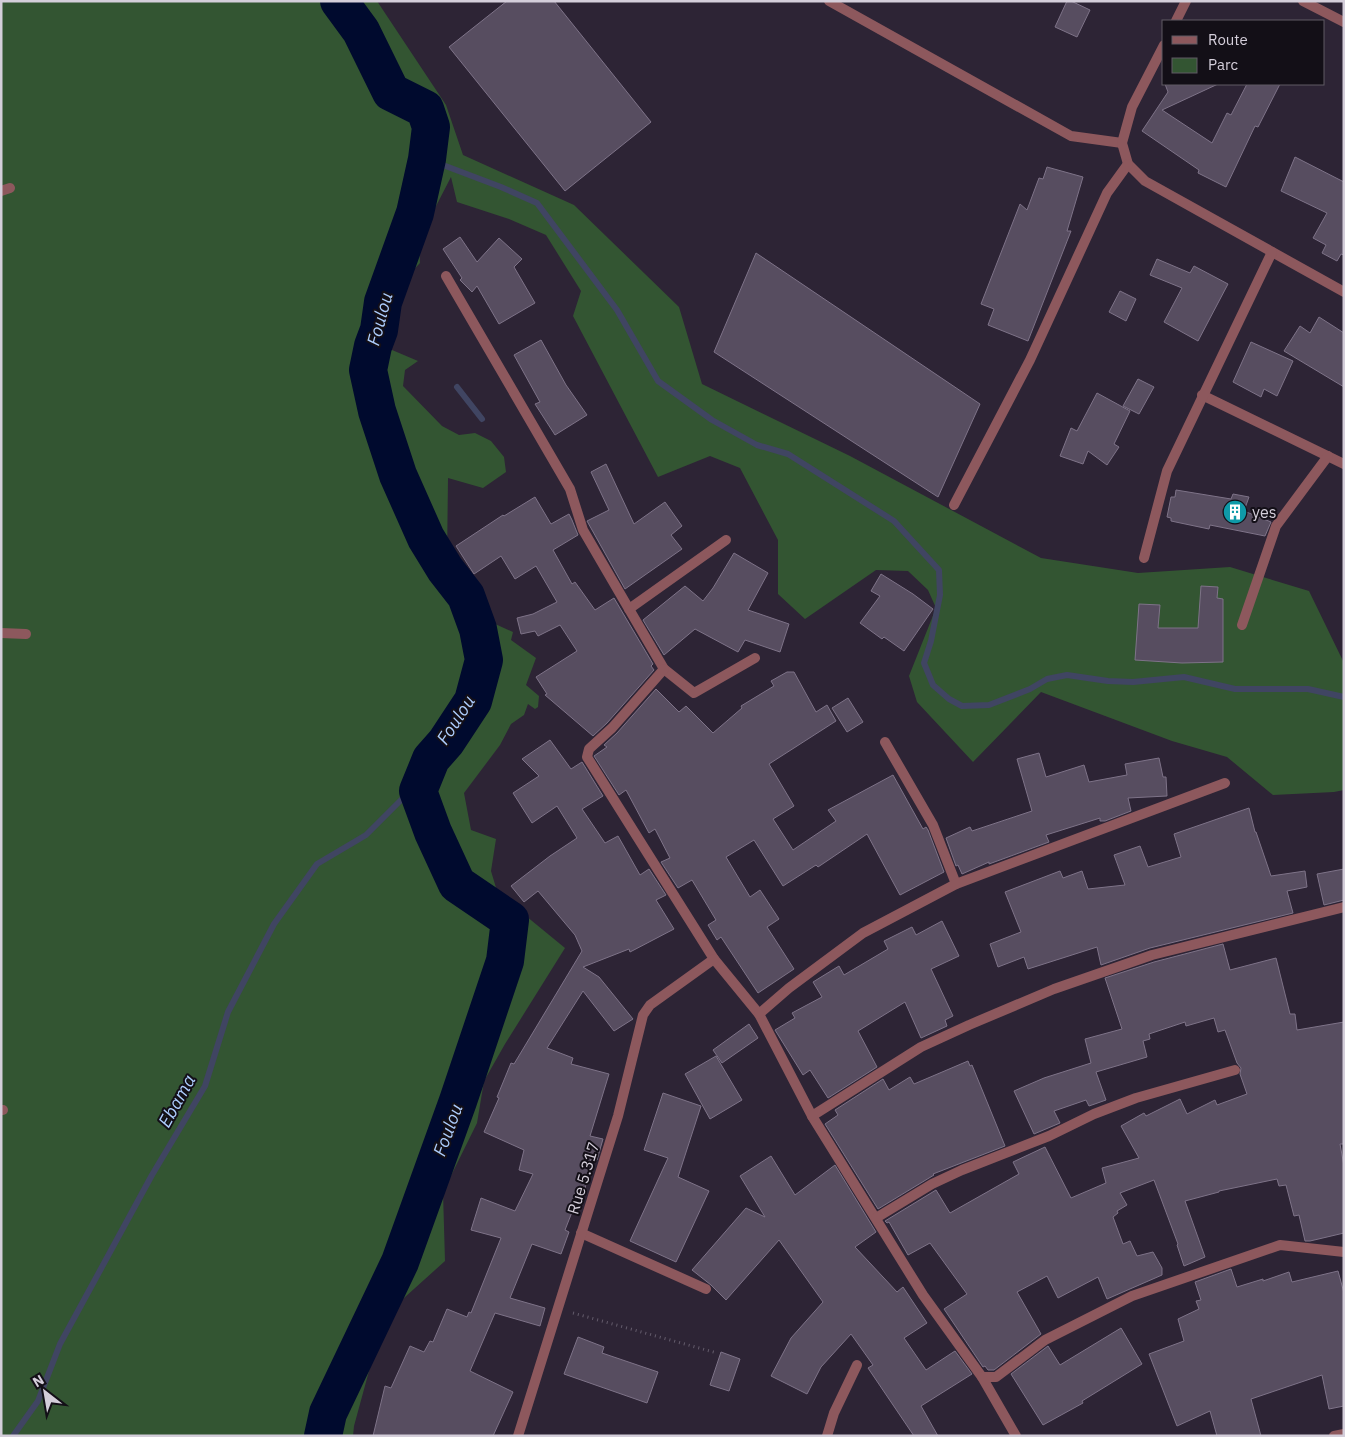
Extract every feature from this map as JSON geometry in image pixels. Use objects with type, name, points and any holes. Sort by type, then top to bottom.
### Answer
[{"type":"street","points":[[830,1],[1071,136],[1122,143]]},
{"type":"street","points":[[1176,20],[1186,1]]},
{"type":"street","points":[[1303,1],[1344,22]]},
{"type":"street","points":[[1162,49],[1132,107],[1122,143],[1128,164],[1145,181],[1344,292]]},
{"type":"street","points":[[954,505],[1030,360],[1107,192],[1128,164]]},
{"type":"street","points":[[1144,558],[1167,471],[1272,252]]},
{"type":"street","points":[[446,276],[570,490],[583,530],[664,669],[694,694],[755,658]]},
{"type":"street","points":[[1202,395],[1344,464]]},
{"type":"street","points":[[1242,626],[1276,526],[1328,456]]},
{"type":"street","points":[[629,609],[726,540]]},
{"type":"street","points":[[1,633],[26,634]]},
{"type":"street","points":[[664,669],[612,728],[590,749],[588,757],[714,959],[759,1014],[812,1116],[923,1294],[982,1377],[1016,1436]]},
{"type":"street","points":[[885,742],[933,825],[956,884]]},
{"type":"street","points":[[759,1014],[789,988],[863,933],[956,884],[1225,783]]},
{"type":"street","points":[[812,1116],[921,1047],[1054,989],[1152,955],[1344,907]]},
{"type":"street","name":"Rue 5.317","points":[[518,1436],[618,1116],[643,1015],[650,1005],[714,959]]},
{"type":"street","points":[[876,1218],[932,1184],[962,1170],[1049,1136],[1094,1114],[1136,1098],[1235,1070]]},
{"type":"street","points":[[581,1233],[706,1289]]},
{"type":"street","points":[[982,1377],[996,1377],[1046,1340],[1132,1296],[1280,1245],[1344,1252]]},
{"type":"street","points":[[828,1436],[834,1413],[857,1365]]},
{"type":"street","points":[[1334,1436],[1344,1434]]},
{"type":"path","points":[[558,1309],[717,1353]]},
{"type":"green space","points":[[1,1],[377,1],[446,105],[463,155],[574,205],[679,307],[702,384],[850,456],[1041,558],[1138,573],[1230,567],[1309,591],[1344,663],[1344,790],[1273,795],[1227,757],[1172,741],[1041,692],[973,762],[917,702],[909,676],[936,608],[928,590],[908,571],[876,570],[805,619],[778,594],[778,540],[740,468],[710,456],[658,477],[573,316],[581,291],[546,235],[509,219],[457,202],[451,177],[419,239],[420,263],[399,285],[385,347],[418,361],[405,370],[403,386],[442,426],[459,435],[475,433],[491,441],[504,457],[506,472],[483,488],[448,478],[447,561],[464,589],[474,598],[493,623],[513,632],[511,640],[536,658],[526,685],[539,696],[538,707],[535,709],[528,704],[524,715],[511,724],[500,745],[464,793],[471,830],[496,839],[491,871],[500,901],[526,916],[565,948],[484,1081],[477,1123],[443,1192],[445,1261],[384,1316],[354,1426],[353,1436],[1,1436]]},
{"type":"building","points":[[507,1],[554,1],[651,122],[565,191],[449,47]]},
{"type":"building","points":[[1067,1],[1090,10],[1077,37],[1055,27]]},
{"type":"building","points":[[1165,85],[1216,85],[1162,110],[1212,143],[1227,113],[1231,115],[1246,85],[1279,85],[1258,127],[1255,126],[1226,187],[1198,173],[1199,170],[1142,131],[1168,92]]},
{"type":"building","points":[[1295,157],[1344,182],[1344,255],[1341,254],[1337,261],[1322,253],[1326,245],[1313,238],[1327,213],[1281,191]]},
{"type":"building","points":[[1047,167],[1083,177],[1067,231],[1071,231],[1028,341],[988,325],[994,309],[981,304],[1020,204],[1027,210],[1039,178],[1043,179]]},
{"type":"building","points":[[460,237],[477,262],[499,238],[522,259],[514,267],[535,303],[499,324],[477,286],[472,292],[460,280],[462,278],[443,249]]},
{"type":"building","points":[[756,253],[980,404],[938,497],[714,352]]},
{"type":"building","points":[[1157,259],[1190,273],[1194,266],[1228,284],[1198,341],[1164,322],[1182,288],[1150,275]]},
{"type":"building","points":[[1120,291],[1136,299],[1126,321],[1109,312]]},
{"type":"building","points":[[1319,317],[1344,333],[1344,387],[1284,351],[1300,326],[1310,333]]},
{"type":"building","points":[[541,340],[566,385],[587,415],[555,435],[535,404],[540,402],[514,355]]},
{"type":"building","points":[[1251,342],[1293,361],[1277,396],[1264,389],[1261,397],[1233,382]]},
{"type":"building","points":[[1138,379],[1154,387],[1139,414],[1123,406]]},
{"type":"building","points":[[1097,393],[1130,411],[1114,444],[1119,447],[1107,465],[1088,451],[1083,464],[1060,456],[1071,428],[1077,431]]},
{"type":"building","points":[[606,464],[634,524],[665,502],[682,526],[671,535],[682,549],[625,589],[587,521],[609,510],[591,472]]},
{"type":"building","points":[[1176,490],[1231,499],[1233,494],[1249,497],[1244,511],[1271,522],[1265,536],[1210,525],[1209,529],[1171,521],[1171,518],[1167,517],[1171,497],[1175,497]]},
{"type":"building","points":[[535,497],[551,524],[569,514],[572,520],[578,535],[553,550],[572,584],[575,582],[595,610],[614,598],[653,664],[651,666],[654,670],[593,736],[545,695],[547,694],[536,677],[577,651],[560,625],[538,636],[535,631],[521,634],[517,618],[533,614],[557,602],[536,566],[515,579],[501,556],[474,574],[456,546],[503,515]]},
{"type":"building","points":[[734,553],[768,573],[748,610],[789,624],[780,652],[745,640],[738,652],[695,629],[664,655],[643,620],[685,586],[703,601]]},
{"type":"building","points":[[881,574],[933,609],[904,651],[884,637],[882,639],[860,623],[880,596],[871,591]]},
{"type":"building","points":[[1201,586],[1218,587],[1217,598],[1223,599],[1223,662],[1182,663],[1135,660],[1139,604],[1160,605],[1158,628],[1198,628]]},
{"type":"building","points":[[787,672],[794,672],[816,712],[827,705],[836,721],[769,764],[794,806],[773,819],[793,850],[836,821],[828,810],[893,775],[923,829],[926,827],[928,830],[944,872],[900,895],[867,834],[818,867],[816,865],[783,886],[754,840],[726,857],[750,897],[760,890],[779,919],[767,927],[794,969],[758,993],[721,937],[717,940],[708,925],[716,920],[692,880],[678,888],[661,862],[670,858],[655,829],[649,833],[626,790],[619,795],[594,756],[607,747],[604,745],[656,689],[679,712],[686,706],[713,733],[742,708],[741,706],[774,686],[771,681]]},
{"type":"building","points":[[848,698],[863,722],[847,732],[832,708]]},
{"type":"building","points":[[550,740],[571,769],[582,762],[603,796],[582,809],[605,843],[618,836],[640,875],[649,869],[666,895],[656,900],[674,929],[630,952],[629,949],[583,967],[599,977],[633,1019],[614,1031],[583,991],[547,1048],[573,1058],[571,1064],[609,1074],[590,1136],[603,1139],[597,1160],[591,1159],[585,1189],[581,1189],[565,1230],[569,1232],[561,1254],[532,1244],[510,1298],[545,1308],[540,1326],[495,1313],[470,1371],[513,1392],[493,1436],[373,1436],[385,1386],[391,1388],[410,1346],[424,1352],[430,1341],[433,1342],[447,1309],[467,1317],[469,1312],[471,1313],[501,1238],[471,1230],[481,1198],[515,1211],[533,1174],[519,1170],[524,1150],[484,1132],[499,1098],[497,1097],[511,1063],[514,1064],[582,951],[575,935],[538,891],[524,902],[511,886],[577,838],[557,806],[532,823],[513,793],[539,776],[522,759]]},
{"type":"building","points":[[1039,753],[1046,777],[1084,765],[1089,782],[1127,775],[1125,764],[1159,758],[1163,777],[1166,777],[1167,796],[1128,798],[1131,811],[1105,821],[1100,821],[1100,818],[1046,835],[1049,842],[989,864],[989,862],[962,874],[958,865],[956,866],[946,838],[970,827],[972,831],[1032,811],[1017,759]]},
{"type":"building","points":[[1249,808],[1255,832],[1271,876],[1305,871],[1307,887],[1287,891],[1293,913],[1150,948],[1101,965],[1097,947],[1028,969],[1024,957],[998,967],[990,944],[1021,932],[1005,892],[1060,871],[1063,878],[1082,871],[1088,889],[1125,885],[1114,855],[1140,846],[1148,867],[1181,857],[1174,834]]},
{"type":"building","points":[[1344,869],[1344,900],[1324,905],[1317,874]]},
{"type":"building","points":[[942,921],[959,956],[931,969],[953,1016],[945,1020],[947,1026],[921,1038],[905,1002],[858,1031],[877,1067],[828,1098],[810,1070],[803,1075],[775,1030],[795,1018],[792,1013],[822,997],[813,982],[839,966],[844,975],[888,949],[884,941],[912,927],[916,935]]},
{"type":"building","points":[[1223,944],[1230,970],[1276,958],[1290,1014],[1295,1014],[1297,1030],[1344,1022],[1344,1144],[1340,1144],[1344,1166],[1344,1233],[1305,1241],[1299,1215],[1294,1216],[1286,1185],[1279,1186],[1277,1179],[1219,1191],[1185,1201],[1205,1257],[1184,1266],[1178,1244],[1154,1180],[1120,1193],[1127,1205],[1117,1211],[1118,1213],[1113,1217],[1123,1244],[1130,1241],[1137,1256],[1153,1252],[1162,1268],[1162,1275],[1107,1299],[1098,1277],[1058,1298],[1047,1276],[1017,1292],[1041,1334],[994,1370],[988,1370],[985,1366],[983,1367],[944,1309],[967,1294],[930,1243],[908,1255],[889,1222],[885,1221],[936,1190],[950,1213],[1019,1174],[1013,1162],[1045,1147],[1071,1198],[1106,1183],[1102,1168],[1139,1158],[1121,1126],[1144,1113],[1146,1116],[1180,1099],[1187,1114],[1215,1100],[1217,1105],[1247,1094],[1240,1074],[1241,1068],[1237,1063],[1225,1030],[1218,1032],[1214,1018],[1186,1026],[1185,1022],[1149,1034],[1150,1039],[1143,1041],[1147,1057],[1096,1072],[1106,1100],[1089,1106],[1086,1100],[1054,1111],[1060,1123],[1034,1134],[1014,1091],[1044,1078],[1091,1063],[1085,1039],[1122,1029],[1105,978],[1154,962]]},
{"type":"building","points":[[749,1024],[758,1038],[722,1063],[713,1050]]},
{"type":"building","points":[[716,1056],[742,1100],[710,1119],[685,1074]]},
{"type":"building","points":[[968,1061],[970,1066],[972,1065],[1005,1146],[933,1174],[878,1209],[825,1124],[838,1115],[835,1110],[883,1079],[889,1090],[910,1077],[914,1084]]},
{"type":"building","points":[[663,1093],[701,1106],[678,1177],[709,1191],[676,1262],[630,1241],[668,1158],[644,1150]]},
{"type":"building","points":[[771,1156],[795,1195],[835,1165],[876,1232],[855,1247],[897,1292],[903,1287],[927,1323],[904,1338],[926,1370],[955,1351],[972,1374],[921,1406],[938,1436],[914,1436],[868,1368],[873,1365],[851,1334],[821,1367],[807,1394],[771,1376],[791,1338],[823,1302],[779,1240],[726,1300],[692,1270],[746,1208],[765,1217],[740,1176]]},
{"type":"building","points":[[1231,1269],[1237,1287],[1289,1272],[1292,1282],[1338,1271],[1344,1293],[1344,1406],[1329,1409],[1322,1375],[1251,1399],[1261,1436],[1217,1436],[1210,1411],[1177,1426],[1149,1354],[1184,1341],[1178,1319],[1199,1309],[1196,1301],[1201,1300],[1195,1282]]},
{"type":"building","points":[[1121,1328],[1142,1364],[1082,1401],[1083,1403],[1043,1425],[1011,1374],[1048,1346],[1060,1365]]},
{"type":"building","points":[[578,1337],[604,1347],[602,1353],[658,1372],[647,1403],[564,1374]]},
{"type":"building","points":[[721,1352],[740,1359],[729,1391],[710,1385]]},
{"type":"waterway","name":"Foulou","points":[[323,1436],[328,1413],[400,1262],[458,1101],[505,961],[510,920],[457,884],[433,832],[418,791],[431,759],[446,742],[473,701],[484,660],[478,629],[466,596],[445,569],[426,538],[398,475],[377,411],[368,370],[373,346],[379,330],[383,302],[415,213],[427,159],[431,127],[425,109],[391,92],[361,31],[339,1]]},
{"type":"waterway","points":[[427,159],[537,203],[617,310],[658,381],[712,420],[757,445],[788,454],[894,521],[939,570],[940,595],[931,641],[924,663],[933,685],[949,699],[962,706],[989,705],[1030,689],[1047,679],[1067,675],[1108,681],[1133,682],[1184,677],[1235,689],[1308,689],[1344,697]]},
{"type":"waterway","points":[[457,387],[482,419]]},
{"type":"waterway","name":"Ebama","points":[[13,1436],[38,1401],[60,1344],[152,1175],[205,1086],[228,1012],[274,924],[317,864],[366,835],[406,795],[418,791]]},
{"type":"place","name":"yes","points":[[1235,512]]}]
